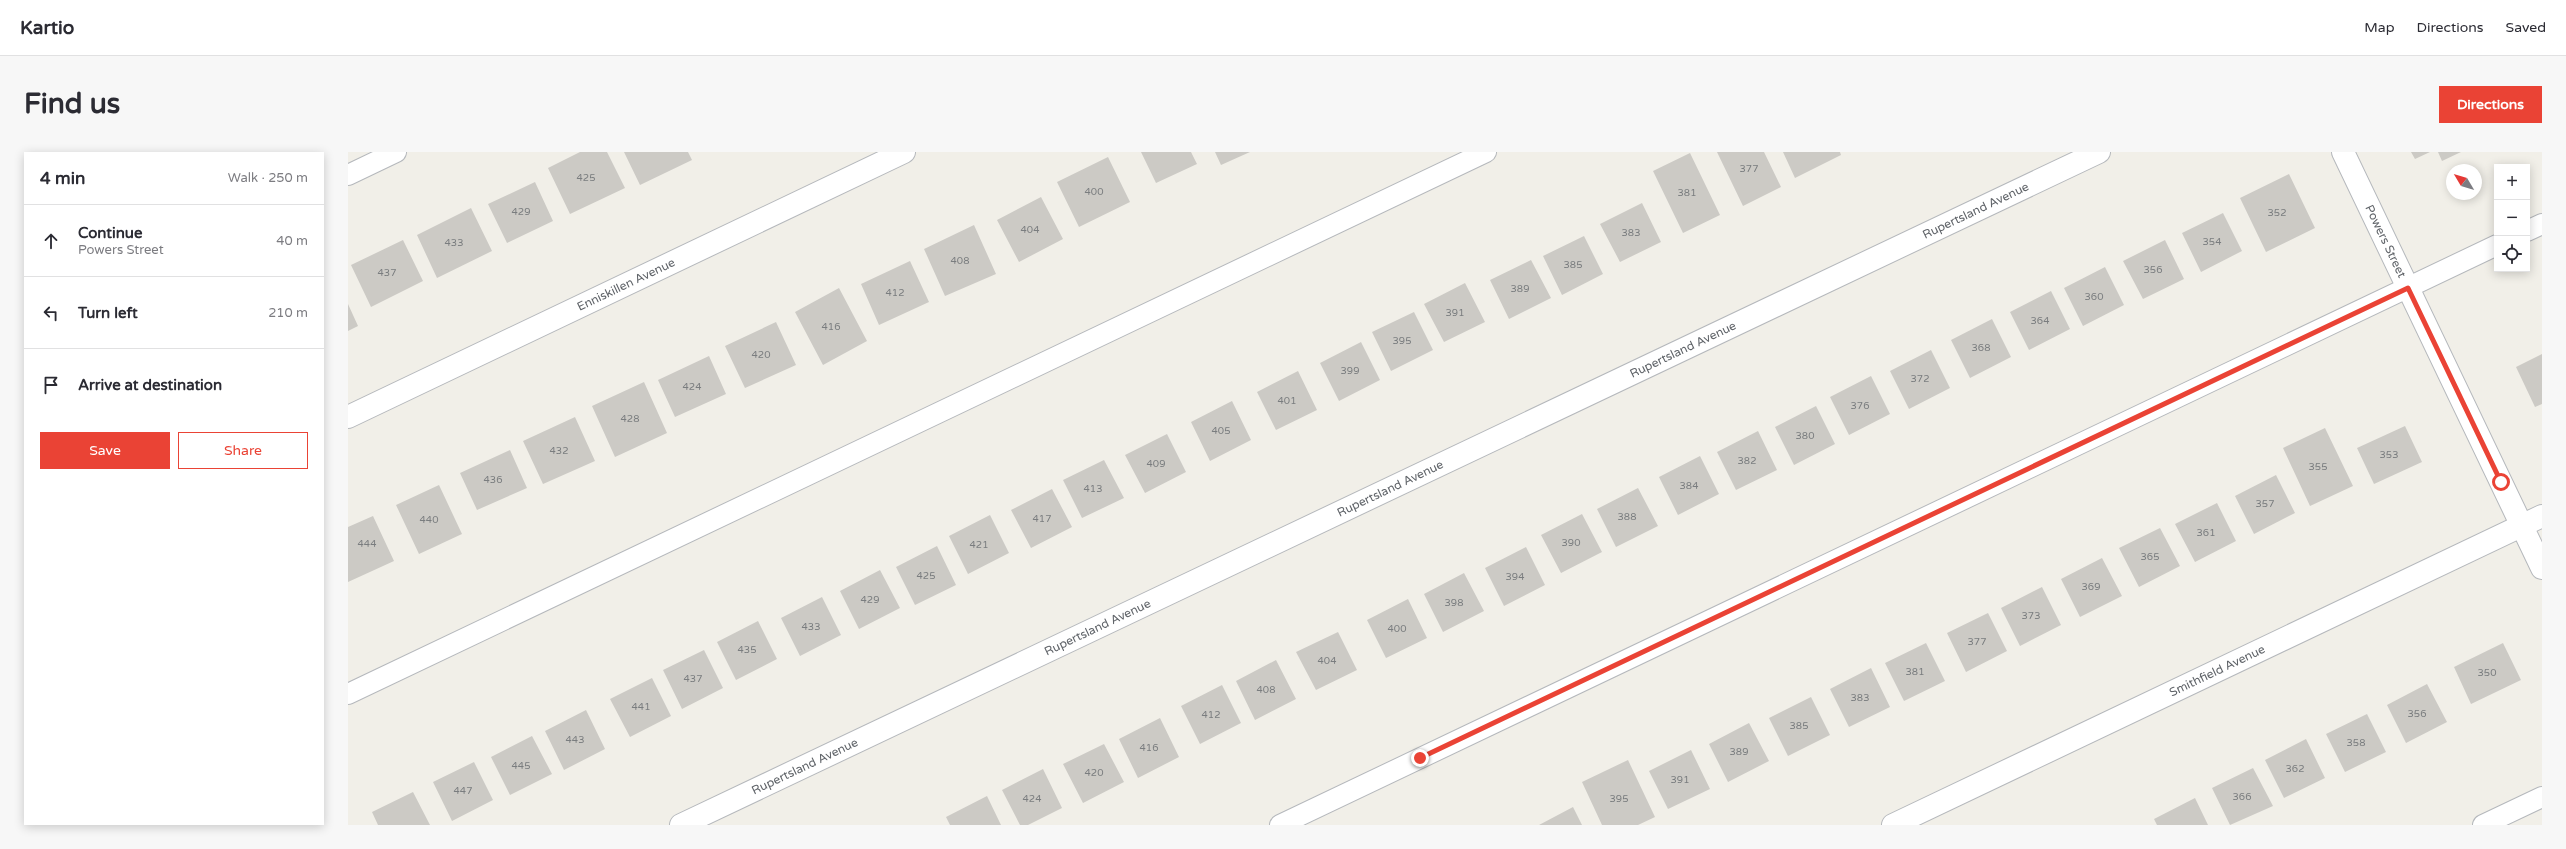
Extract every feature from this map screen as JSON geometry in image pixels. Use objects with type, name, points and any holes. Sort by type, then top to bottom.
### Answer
[{"type":"street","name":"Enniskillen Avenue","points":[[348,417],[904,152]]},
{"type":"street","name":"Rupertsland Avenue","points":[[681,825],[2099,152]]},
{"type":"street","name":"Powers Street","points":[[2343,152],[2542,568]]},
{"type":"street","name":"Smithfield Avenue","points":[[1893,825],[2542,516]]},
{"type":"lane","points":[[348,175],[396,152]]},
{"type":"lane","points":[[348,694],[1486,152]]},
{"type":"lane","points":[[2530,230],[2542,224]]},
{"type":"lane","points":[[1280,825],[2494,246]]},
{"type":"lane","points":[[2483,825],[2542,797]]},
{"type":"building","points":[[580,152],[607,152],[625,188],[570,214],[548,168]]},
{"type":"building","points":[[624,152],[688,152],[692,160],[640,185]]},
{"type":"building","points":[[1141,152],[1191,152],[1197,164],[1156,183]]},
{"type":"building","points":[[1215,152],[1250,152],[1221,165]]},
{"type":"building","points":[[1717,152],[1764,152],[1781,187],[1743,206]]},
{"type":"building","points":[[1783,152],[1840,152],[1841,155],[1795,178]]},
{"type":"building","points":[[2411,152],[2430,152],[2415,159]]},
{"type":"building","points":[[2438,152],[2461,152],[2442,161]]},
{"type":"building","points":[[1690,153],[1720,215],[1683,233],[1653,171]]},
{"type":"building","points":[[1108,157],[1130,202],[1079,227],[1057,182]]},
{"type":"building","points":[[2289,174],[2315,228],[2266,252],[2240,198]]},
{"type":"building","points":[[535,182],[553,221],[507,243],[488,204]]},
{"type":"building","points":[[1041,197],[1063,239],[1019,262],[997,220]]},
{"type":"building","points":[[1642,203],[1661,242],[1620,262],[1600,224]]},
{"type":"building","points":[[471,208],[492,251],[437,278],[417,235]]},
{"type":"building","points":[[2223,213],[2242,251],[2201,272],[2182,233]]},
{"type":"building","points":[[974,225],[996,274],[945,296],[924,249]]},
{"type":"building","points":[[1584,236],[1603,274],[1562,295],[1543,256]]},
{"type":"building","points":[[403,240],[423,281],[371,307],[351,265]]},
{"type":"building","points":[[2165,240],[2184,279],[2143,299],[2123,261]]},
{"type":"building","points":[[1531,260],[1551,298],[1509,319],[1490,280]]},
{"type":"building","points":[[910,261],[929,302],[879,325],[861,284]]},
{"type":"building","points":[[2105,267],[2124,305],[2083,326],[2064,288]]},
{"type":"building","points":[[1465,283],[1485,322],[1444,342],[1424,304]]},
{"type":"building","points":[[839,288],[867,341],[823,365],[795,312]]},
{"type":"building","points":[[2051,291],[2070,329],[2029,350],[2010,312]]},
{"type":"building","points":[[348,304],[358,326],[348,331]]},
{"type":"building","points":[[1414,312],[1433,350],[1391,371],[1372,332]]},
{"type":"building","points":[[1992,319],[2011,357],[1970,378],[1951,340]]},
{"type":"building","points":[[776,322],[796,365],[745,388],[725,346]]},
{"type":"building","points":[[1361,342],[1380,380],[1339,401],[1320,363]]},
{"type":"building","points":[[1931,350],[1950,388],[1909,409],[1890,371]]},
{"type":"building","points":[[2542,354],[2542,404],[2535,407],[2516,367]]},
{"type":"building","points":[[709,356],[726,394],[675,417],[658,380]]},
{"type":"building","points":[[1298,371],[1317,410],[1276,430],[1257,392]]},
{"type":"building","points":[[1871,376],[1890,414],[1849,435],[1830,397]]},
{"type":"building","points":[[644,382],[667,433],[615,457],[592,406]]},
{"type":"building","points":[[1232,401],[1251,440],[1210,461],[1191,422]]},
{"type":"building","points":[[1816,406],[1835,444],[1794,465],[1775,427]]},
{"type":"building","points":[[575,417],[595,461],[543,484],[523,441]]},
{"type":"building","points":[[2405,426],[2422,462],[2374,484],[2357,448]]},
{"type":"building","points":[[2325,428],[2353,486],[2310,506],[2283,448]]},
{"type":"building","points":[[1758,431],[1777,470],[1736,490],[1717,452]]},
{"type":"building","points":[[1167,434],[1186,472],[1145,493],[1125,455]]},
{"type":"building","points":[[510,450],[527,488],[477,510],[460,473]]},
{"type":"building","points":[[1700,456],[1719,494],[1678,515],[1659,477]]},
{"type":"building","points":[[1104,460],[1124,498],[1082,518],[1063,480]]},
{"type":"building","points":[[2276,475],[2295,513],[2254,534],[2235,496]]},
{"type":"building","points":[[439,485],[462,534],[419,554],[396,505]]},
{"type":"building","points":[[1638,488],[1658,526],[1616,547],[1597,509]]},
{"type":"building","points":[[1052,489],[1072,527],[1031,548],[1011,510]]},
{"type":"building","points":[[2217,503],[2236,541],[2195,562],[2175,524]]},
{"type":"building","points":[[1582,514],[1602,552],[1561,573],[1541,535]]},
{"type":"building","points":[[990,515],[1009,553],[968,574],[949,536]]},
{"type":"building","points":[[373,516],[394,561],[348,582],[348,527]]},
{"type":"building","points":[[2160,528],[2180,566],[2139,587],[2119,548]]},
{"type":"building","points":[[937,546],[956,585],[915,605],[896,567]]},
{"type":"building","points":[[1526,547],[1545,585],[1504,606],[1485,568]]},
{"type":"building","points":[[2102,558],[2122,596],[2080,617],[2061,579]]},
{"type":"building","points":[[880,570],[900,608],[859,629],[840,591]]},
{"type":"building","points":[[1464,573],[1484,611],[1443,632],[1424,594]]},
{"type":"building","points":[[2042,587],[2061,625],[2020,646],[2001,608]]},
{"type":"building","points":[[822,597],[841,635],[800,656],[781,618]]},
{"type":"building","points":[[1408,599],[1427,638],[1386,658],[1367,620]]},
{"type":"building","points":[[1988,613],[2007,651],[1966,672],[1947,633]]},
{"type":"building","points":[[758,621],[777,659],[736,680],[717,642]]},
{"type":"building","points":[[1338,632],[1357,670],[1316,690],[1296,652]]},
{"type":"building","points":[[1926,643],[1945,681],[1904,701],[1885,663]]},
{"type":"building","points":[[2503,643],[2521,680],[2471,704],[2454,667]]},
{"type":"building","points":[[704,650],[723,688],[682,709],[663,670]]},
{"type":"building","points":[[1276,660],[1296,699],[1255,720],[1236,681]]},
{"type":"building","points":[[1871,668],[1890,707],[1849,727],[1830,689]]},
{"type":"building","points":[[652,678],[671,716],[630,737],[610,699]]},
{"type":"building","points":[[2427,684],[2447,722],[2406,743],[2387,705]]},
{"type":"building","points":[[1222,685],[1241,723],[1200,744],[1181,706]]},
{"type":"building","points":[[1811,697],[1830,735],[1788,756],[1769,718]]},
{"type":"building","points":[[586,710],[605,749],[564,770],[545,731]]},
{"type":"building","points":[[2367,714],[2386,752],[2345,772],[2326,734]]},
{"type":"building","points":[[1160,718],[1179,757],[1138,778],[1119,739]]},
{"type":"building","points":[[1749,723],[1769,761],[1728,782],[1709,744]]},
{"type":"building","points":[[532,736],[552,774],[510,795],[491,757]]},
{"type":"building","points":[[2306,739],[2325,778],[2284,798],[2265,760]]},
{"type":"building","points":[[1104,744],[1124,782],[1083,803],[1063,764]]},
{"type":"building","points":[[1691,750],[1710,789],[1668,809],[1649,771]]},
{"type":"building","points":[[1628,760],[1655,817],[1638,825],[1602,825],[1582,782]]},
{"type":"building","points":[[474,762],[493,800],[452,821],[433,782]]},
{"type":"building","points":[[2253,768],[2273,806],[2230,825],[2212,788]]},
{"type":"building","points":[[1043,769],[1062,808],[1028,825],[1020,825],[1002,790]]},
{"type":"building","points":[[413,792],[430,825],[378,825],[372,812]]},
{"type":"building","points":[[987,796],[1001,825],[950,825],[946,817]]},
{"type":"building","points":[[2195,798],[2208,825],[2157,825],[2154,819]]},
{"type":"building","points":[[1573,807],[1582,825],[1539,825]]},
{"type":"route","points":[[1420,758],[2408,288],[2501,482]]}]
